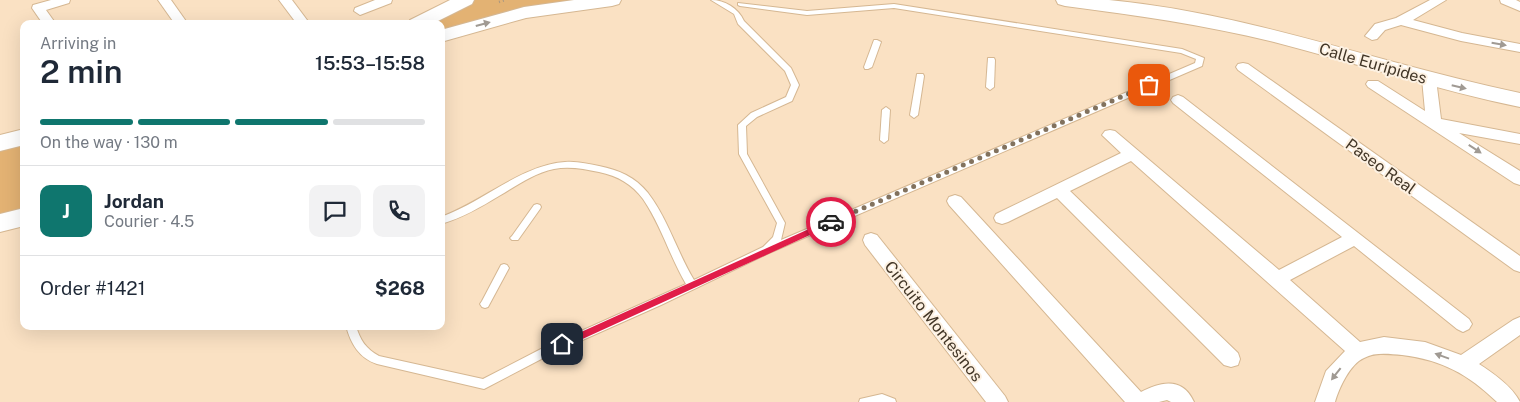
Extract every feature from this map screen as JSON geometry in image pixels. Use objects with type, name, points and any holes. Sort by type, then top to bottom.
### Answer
[{"type":"street","points":[[47,20],[38,8],[64,0]]},
{"type":"street","points":[[164,0],[179,20]]},
{"type":"street","points":[[285,0],[301,20]]},
{"type":"street","points":[[360,11],[386,0]]},
{"type":"street","points":[[425,20],[465,0]]},
{"type":"street","points":[[445,35],[524,13],[612,0]]},
{"type":"street","points":[[1065,0],[1235,21]]},
{"type":"street","points":[[1151,0],[1235,21]]},
{"type":"street","points":[[1361,46],[1380,27],[1401,21],[1440,0]]},
{"type":"street","points":[[1506,0],[1520,8]]},
{"type":"street","points":[[502,1],[524,13]]},
{"type":"street","name":"Calle Eurípides","points":[[1235,21],[1361,46],[1443,68],[1520,84]]},
{"type":"street","points":[[1401,21],[1461,37],[1520,48]]},
{"type":"street","name":"Calle Eurípides","points":[[1361,46],[1429,79],[1520,100]]},
{"type":"street","name":"Paseo Real","points":[[1243,67],[1520,265]]},
{"type":"street","points":[[1429,79],[1434,122]]},
{"type":"street","points":[[1373,84],[1520,179]]},
{"type":"street","points":[[1178,100],[1463,324]]},
{"type":"street","points":[[1434,122],[1520,139]]},
{"type":"street","points":[[1110,135],[1277,279],[1357,351]]},
{"type":"street","points":[[0,143],[20,138]]},
{"type":"street","points":[[1002,218],[1132,154]]},
{"type":"street","points":[[1059,190],[1231,359]]},
{"type":"street","points":[[955,201],[1140,402],[1164,390],[1175,392],[1184,402]]},
{"type":"street","points":[[0,224],[20,218]]},
{"type":"street","points":[[1277,279],[1355,238]]},
{"type":"street","name":"Circuito Montesinos","points":[[871,240],[998,402]]},
{"type":"street","points":[[1463,364],[1520,325]]},
{"type":"street","points":[[1325,402],[1332,377],[1357,351],[1384,345],[1425,350],[1463,364],[1486,379],[1510,402]]},
{"type":"lane","points":[[352,330],[355,342],[366,356],[484,384],[545,352],[692,286],[766,250],[1199,64],[1200,58],[1182,51],[894,6],[807,13],[714,0]]},
{"type":"lane","points":[[740,5],[741,22],[788,70],[795,86],[789,99],[754,115],[742,125],[743,154],[780,223],[777,238],[766,250]]},
{"type":"lane","points":[[868,67],[877,42]]},
{"type":"lane","points":[[990,87],[991,60]]},
{"type":"lane","points":[[914,115],[920,76]]},
{"type":"lane","points":[[884,140],[886,110]]},
{"type":"lane","points":[[445,220],[490,198],[523,177],[553,166],[578,165],[611,172],[626,178],[636,185],[666,230],[682,270],[692,286]]},
{"type":"lane","points":[[515,238],[537,207]]},
{"type":"lane","points":[[485,304],[504,268]]},
{"type":"lane","points":[[864,402],[882,399],[893,401]]},
{"type":"shaded area","points":[[465,0],[612,0],[445,35],[445,20],[425,20]]},
{"type":"shaded area","points":[[20,138],[20,218],[0,223],[0,143]]},
{"type":"way so far","points":[[831,222],[1149,85]]},
{"type":"route","points":[[562,344],[831,222]]}]
